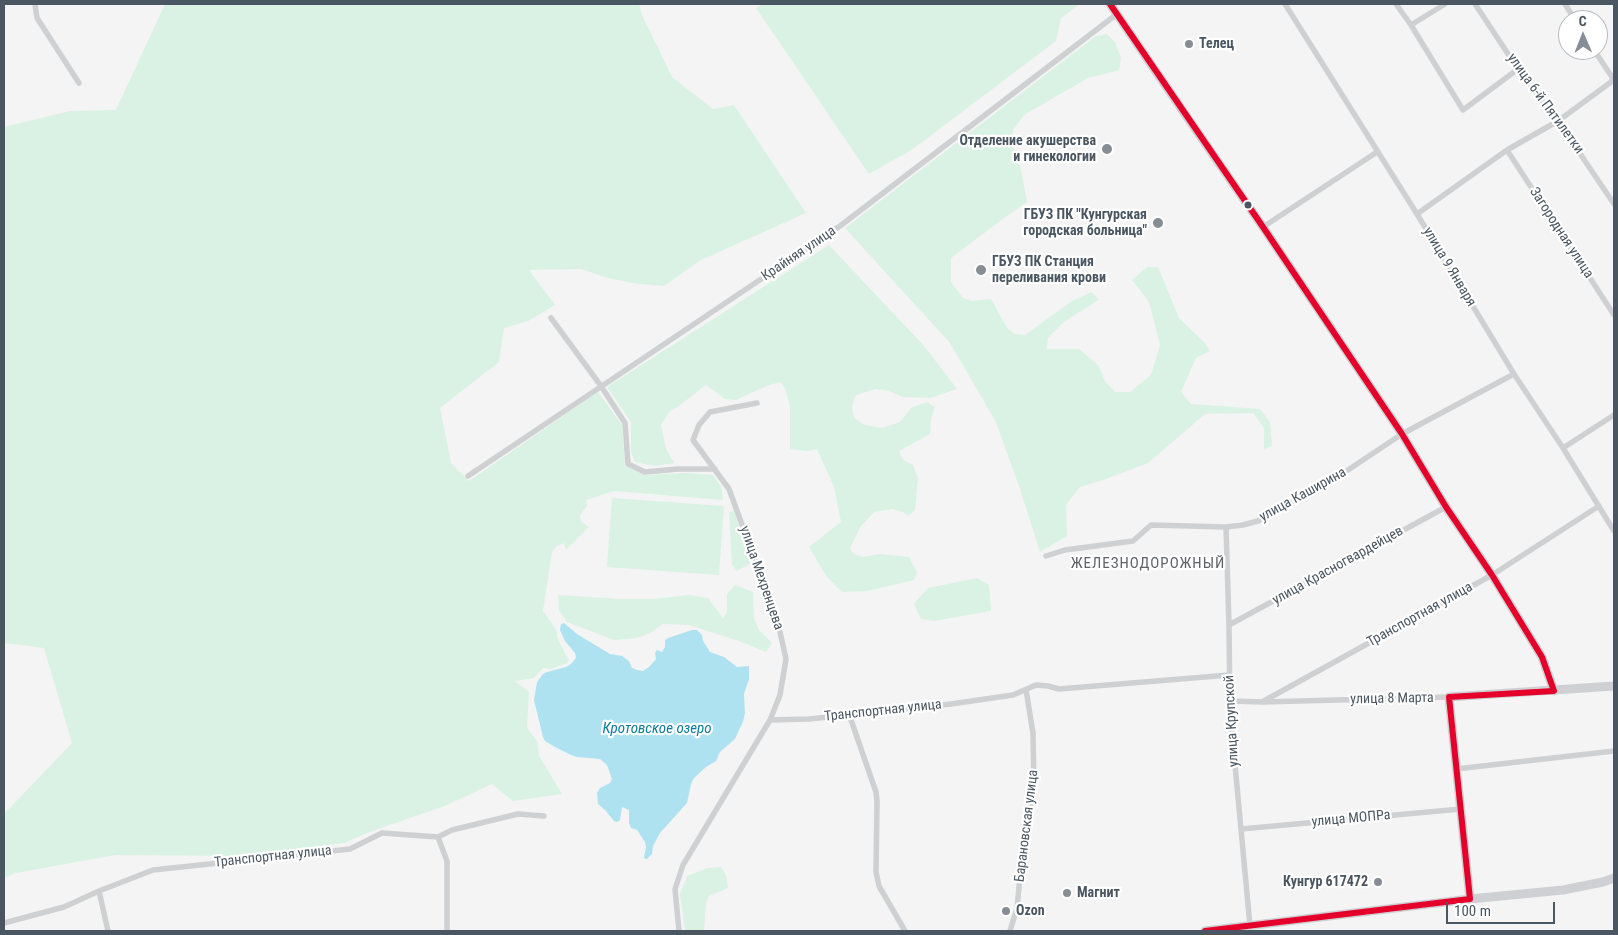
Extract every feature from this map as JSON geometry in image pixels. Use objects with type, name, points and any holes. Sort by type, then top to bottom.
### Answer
[{"type":"street","points":[[36,4],[37,18],[79,83]]},
{"type":"street","points":[[1110,4],[1264,227],[1402,434],[1446,507],[1492,575],[1542,657],[1554,691]]},
{"type":"street","name":"улица 9 Января","points":[[1284,4],[1614,531]]},
{"type":"street","points":[[1396,4],[1411,25],[1462,110],[1518,68]]},
{"type":"street","points":[[1411,25],[1445,4]]},
{"type":"street","name":"улица 6-й Пятилетки","points":[[1475,4],[1614,204]]},
{"type":"street","name":"Крайняя улица","points":[[468,476],[840,226],[1117,14]]},
{"type":"street","points":[[1417,214],[1507,150],[1558,121],[1611,82],[1614,79],[1601,60]]},
{"type":"street","name":"Загородная улица","points":[[1507,150],[1614,315]]},
{"type":"street","points":[[1264,227],[1377,152]]},
{"type":"street","points":[[551,318],[601,386],[625,423],[628,464],[645,472],[678,469],[715,469]]},
{"type":"street","name":"улица Каширина","points":[[1046,556],[1065,550],[1133,541],[1151,525],[1226,527],[1258,521],[1336,478],[1402,434],[1514,374]]},
{"type":"street","name":"улица Мехренцева","points":[[758,404],[710,412],[699,425],[693,440],[729,489],[780,628],[786,659],[780,695],[770,720]]},
{"type":"street","points":[[1563,448],[1614,415]]},
{"type":"street","name":"Транспортная улица","points":[[1262,702],[1492,575],[1600,506]]},
{"type":"street","name":"улица Красногвардейцев","points":[[1230,625],[1446,507]]},
{"type":"street","name":"улица Крупской","points":[[1226,527],[1230,625],[1231,729],[1250,926]]},
{"type":"street","name":"Транспортная улица","points":[[770,720],[809,719],[951,704],[1013,695],[1036,686],[1048,686],[1059,689],[1229,675]]},
{"type":"street","name":"улица 8 Марта","points":[[1230,701],[1449,698],[1614,686]]},
{"type":"street","name":"Барановская улица","points":[[1010,931],[1017,908],[1023,846],[1034,787],[1033,733],[1026,690]]},
{"type":"street","points":[[1449,698],[1470,899]]},
{"type":"street","points":[[849,714],[876,792],[876,872],[879,886],[905,931]]},
{"type":"street","points":[[679,931],[675,889],[684,865],[770,720]]},
{"type":"street","points":[[1456,769],[1614,751]]},
{"type":"street","name":"улица МОПРа","points":[[1241,829],[1461,809]]},
{"type":"street","name":"Транспортная улица","points":[[4,923],[64,907],[99,890],[154,870],[350,849],[382,833],[438,837],[452,830],[518,814],[544,816]]},
{"type":"street","points":[[438,837],[447,861],[447,931]]},
{"type":"street","points":[[1205,931],[1470,899],[1563,890],[1614,878]]},
{"type":"street","points":[[99,890],[108,931]]},
{"type":"green space","points":[[165,4],[639,4],[642,15],[672,77],[713,109],[734,105],[806,213],[701,260],[664,286],[639,284],[608,278],[581,269],[529,270],[555,305],[528,321],[504,328],[499,362],[440,408],[451,463],[469,481],[598,392],[622,425],[625,466],[645,475],[686,473],[713,475],[721,486],[723,500],[614,491],[586,500],[587,506],[580,515],[581,522],[589,527],[566,550],[564,543],[557,546],[552,552],[543,611],[557,631],[557,637],[569,661],[551,669],[543,668],[534,678],[515,681],[529,692],[527,728],[537,741],[539,756],[562,794],[513,801],[492,784],[445,806],[372,831],[344,843],[240,856],[115,855],[16,873],[4,878],[4,814],[72,743],[44,648],[4,643],[4,127],[70,111],[116,110]]},
{"type":"green space","points":[[763,4],[1080,4],[1061,18],[1056,41],[913,149],[869,174],[756,8]]},
{"type":"green space","points":[[1107,34],[1115,42],[1121,58],[1119,70],[1088,78],[1024,115],[1013,130],[1012,143],[1021,170],[1027,202],[951,258],[951,282],[963,298],[972,301],[991,299],[1007,328],[1015,334],[1025,335],[1072,301],[1092,292],[1099,300],[1065,321],[1048,338],[1047,349],[1079,349],[1098,365],[1105,381],[1115,392],[1130,392],[1151,375],[1160,345],[1149,302],[1132,280],[1147,267],[1158,267],[1179,318],[1205,343],[1210,351],[1196,358],[1181,392],[1191,404],[1260,409],[1270,422],[1272,446],[1264,449],[1264,428],[1253,413],[1205,414],[1148,463],[1080,487],[1066,505],[1067,536],[1040,552],[996,422],[950,343],[845,228],[1096,36]]},
{"type":"green space","points":[[829,245],[925,347],[957,389],[930,398],[903,397],[889,391],[876,389],[856,395],[852,406],[854,418],[865,425],[882,428],[900,422],[911,408],[927,402],[935,407],[931,419],[930,434],[899,451],[903,460],[913,465],[918,478],[915,510],[908,516],[903,512],[892,509],[874,512],[861,526],[850,548],[853,554],[864,557],[879,554],[909,557],[917,572],[914,580],[867,591],[842,592],[827,577],[809,547],[841,522],[834,487],[817,449],[806,451],[790,449],[790,406],[785,388],[781,382],[769,385],[736,400],[725,399],[706,385],[670,411],[661,425],[666,449],[674,463],[654,466],[635,462],[631,452],[631,422],[607,387]]},
{"type":"green space","points":[[612,498],[724,506],[719,575],[607,567]]},
{"type":"green space","points":[[734,511],[751,563],[737,571],[732,565],[729,512]]},
{"type":"green space","points":[[977,578],[989,585],[991,611],[934,621],[921,619],[914,604],[928,588]]},
{"type":"green space","points":[[735,585],[753,592],[754,618],[759,630],[772,643],[766,652],[689,625],[663,624],[650,633],[637,638],[614,640],[567,622],[559,610],[558,595],[653,599],[689,595],[708,598],[723,618],[727,612],[727,594]]},
{"type":"green space","points":[[721,867],[726,875],[728,888],[709,896],[706,903],[704,931],[685,931],[680,894],[687,876],[708,868]]},
{"type":"water","name":"Кротовское озеро","points":[[564,623],[577,634],[610,654],[622,656],[629,661],[632,668],[637,670],[643,671],[649,667],[656,659],[655,653],[657,650],[662,652],[665,647],[665,640],[692,630],[697,630],[702,635],[703,641],[710,652],[724,657],[737,667],[749,666],[749,679],[744,694],[745,713],[735,739],[720,752],[716,761],[694,778],[687,803],[660,833],[653,846],[652,854],[647,859],[644,857],[645,842],[637,830],[631,828],[629,823],[629,810],[622,807],[620,820],[617,822],[598,804],[597,793],[600,788],[610,783],[612,779],[607,765],[600,759],[571,755],[545,741],[543,737],[534,700],[537,682],[543,674],[566,667],[576,658],[575,653],[565,641],[560,630],[561,624]]},
{"type":"transit line","points":[[1110,4],[1402,434],[1446,507],[1492,575],[1542,657],[1554,691],[1449,697],[1470,899],[1205,931]]},
{"type":"place","name":"Телец","points":[[1189,44]]},
{"type":"place","name":"Отделение акушерства и гинекологии","points":[[1107,149]]},
{"type":"place","name":"ГБУЗ ПК \"Кунгурская городская больница\"","points":[[1158,223]]},
{"type":"place","name":"ГБУЗ ПК Станция переливания крови","points":[[981,270]]},
{"type":"place","name":"Кунгур 617472","points":[[1378,882]]},
{"type":"place","name":"Магнит","points":[[1067,893]]},
{"type":"place","name":"Ozon","points":[[1006,911]]},
{"type":"district","name":"ЖЕЛЕЗНОДОРОЖНЫЙ","points":[[1148,564]]}]
